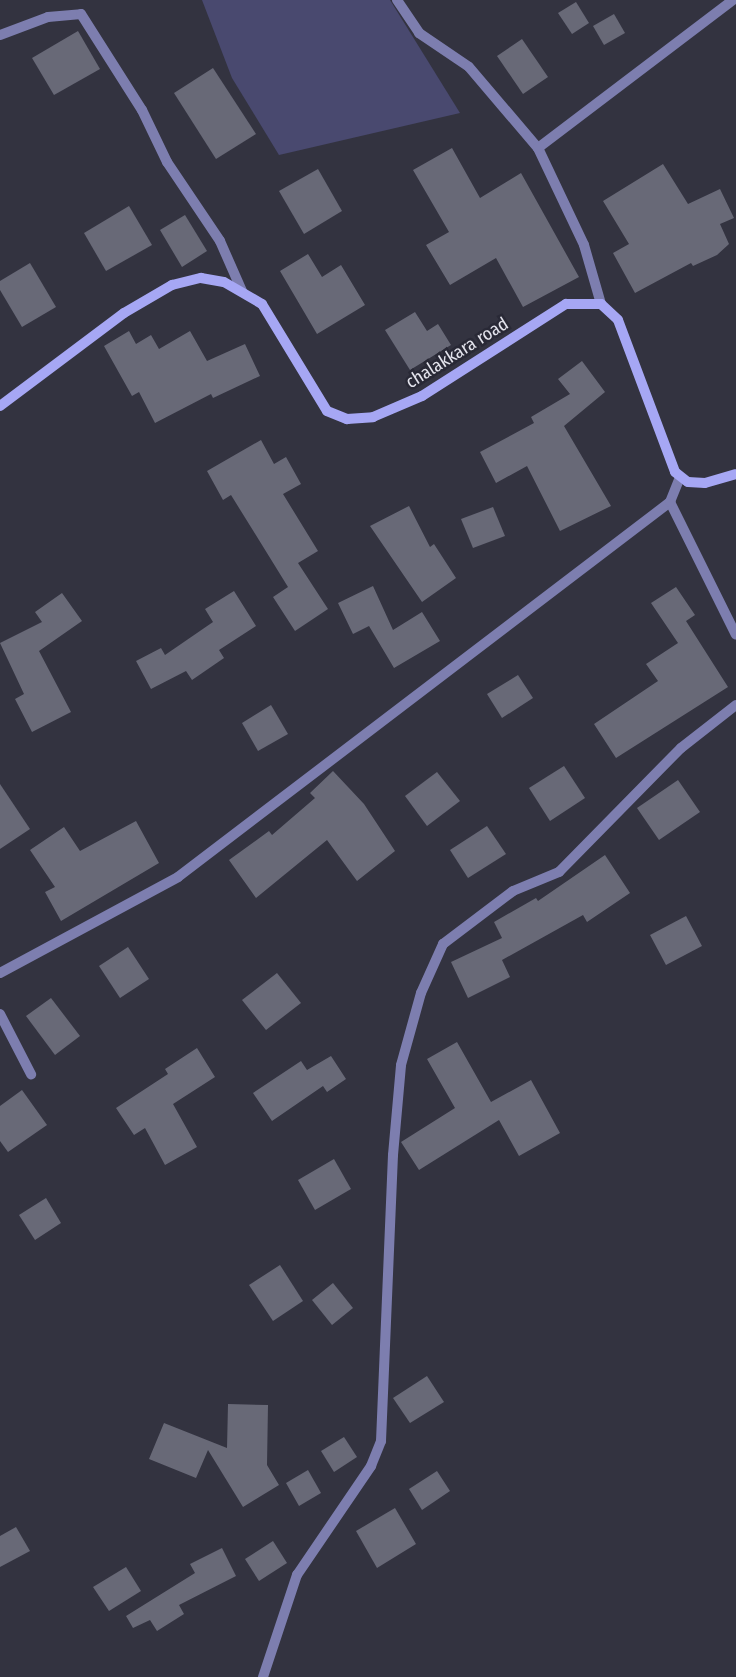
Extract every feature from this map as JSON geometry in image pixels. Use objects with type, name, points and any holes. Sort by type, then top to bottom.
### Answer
[{"type":"main road","name":"chalakkara road","points":[[0,406],[124,313],[172,285],[201,278],[224,282],[262,304],[327,411],[347,419],[373,417],[422,396],[566,304],[601,304]]},
{"type":"main road","points":[[601,304],[618,320],[680,477],[688,482],[705,483],[736,474]]},
{"type":"street","points":[[397,0],[420,33],[469,68],[538,148],[584,245],[601,304]]},
{"type":"street","points":[[538,148],[733,0]]},
{"type":"street","points":[[0,35],[48,16],[81,14],[142,110],[167,162],[220,241],[242,291]]},
{"type":"street","points":[[0,973],[178,877],[670,502],[680,477]]},
{"type":"street","points":[[670,502],[736,635]]},
{"type":"street","points":[[263,1677],[297,1576],[371,1466],[381,1441],[393,1155],[401,1065],[421,993],[442,944],[513,891],[559,872],[681,748],[717,716],[736,705]]},
{"type":"street","points":[[0,1014],[31,1074]]},
{"type":"shaded area","points":[[202,0],[390,0],[460,113],[279,155],[232,78]]},
{"type":"building","points":[[576,2],[589,23],[572,34],[558,13]]},
{"type":"building","points":[[614,14],[625,33],[604,45],[593,26]]},
{"type":"building","points":[[78,31],[100,69],[54,95],[32,58]]},
{"type":"building","points":[[522,39],[548,77],[523,94],[497,56]]},
{"type":"building","points":[[213,68],[256,134],[216,159],[174,93]]},
{"type":"building","points":[[452,148],[480,198],[521,173],[579,277],[523,307],[496,258],[450,285],[426,245],[449,232],[413,170]]},
{"type":"building","points":[[663,164],[688,204],[720,189],[734,218],[720,224],[729,244],[717,255],[693,266],[691,263],[635,293],[613,253],[629,244],[603,201]]},
{"type":"building","points":[[318,169],[342,211],[304,234],[279,191]]},
{"type":"building","points":[[129,206],[152,245],[106,271],[84,233]]},
{"type":"building","points":[[185,215],[207,251],[182,267],[160,230]]},
{"type":"building","points":[[308,254],[322,277],[341,265],[365,305],[317,334],[280,271]]},
{"type":"building","points":[[30,263],[56,307],[22,327],[0,290],[0,281]]},
{"type":"building","points":[[415,312],[427,331],[438,324],[451,345],[410,370],[385,330]]},
{"type":"building","points":[[129,331],[136,344],[151,335],[159,349],[190,331],[207,361],[245,344],[260,376],[213,398],[211,394],[155,423],[139,392],[132,396],[104,346]]},
{"type":"building","points":[[582,361],[605,392],[564,426],[611,506],[560,531],[527,466],[496,483],[480,452],[534,423],[531,417],[570,394],[558,379]]},
{"type":"building","points":[[261,440],[274,464],[286,457],[301,484],[283,494],[318,551],[298,563],[328,609],[295,631],[273,597],[288,587],[231,495],[223,500],[207,471]]},
{"type":"building","points":[[409,506],[430,547],[434,544],[456,578],[422,602],[370,526]]},
{"type":"building","points":[[493,507],[505,536],[473,548],[461,519]]},
{"type":"building","points":[[373,586],[393,630],[422,612],[440,641],[394,668],[369,626],[353,634],[338,603]]},
{"type":"building","points":[[676,587],[695,615],[686,621],[728,687],[616,758],[594,724],[658,681],[646,664],[678,643],[651,603]]},
{"type":"building","points":[[234,591],[256,626],[219,650],[224,658],[192,680],[186,671],[151,689],[136,661],[161,648],[165,655],[213,622],[205,609]]},
{"type":"building","points":[[62,593],[82,621],[39,651],[71,712],[32,732],[15,699],[24,694],[0,643],[42,622],[35,612]]},
{"type":"building","points":[[518,675],[533,698],[502,718],[487,694]]},
{"type":"building","points":[[271,705],[288,734],[258,751],[242,723]]},
{"type":"building","points":[[564,766],[585,798],[550,821],[529,788]]},
{"type":"building","points":[[333,771],[364,804],[395,851],[357,881],[327,840],[256,898],[229,860],[269,831],[272,835],[315,798],[310,793]]},
{"type":"building","points":[[437,772],[460,801],[427,826],[405,796]]},
{"type":"building","points":[[678,780],[700,812],[659,840],[637,808]]},
{"type":"building","points":[[0,784],[30,829],[0,849]]},
{"type":"building","points":[[136,821],[159,863],[61,921],[45,892],[55,887],[30,850],[64,827],[80,851]]},
{"type":"building","points":[[487,826],[506,854],[468,878],[450,850]]},
{"type":"building","points":[[605,855],[630,893],[587,922],[583,915],[502,960],[510,977],[468,998],[451,962],[502,938],[494,922],[536,898],[538,901]]},
{"type":"building","points":[[686,916],[702,946],[666,965],[650,935]]},
{"type":"building","points":[[128,947],[149,979],[120,998],[99,966]]},
{"type":"building","points":[[277,973],[301,1003],[266,1030],[242,1000]]},
{"type":"building","points":[[51,998],[80,1036],[55,1055],[26,1016]]},
{"type":"building","points":[[457,1042],[491,1102],[531,1080],[560,1133],[519,1156],[499,1120],[419,1170],[401,1142],[455,1108],[427,1059]]},
{"type":"building","points":[[197,1048],[215,1077],[173,1104],[197,1147],[165,1165],[145,1128],[134,1135],[116,1108],[168,1074],[165,1069]]},
{"type":"building","points":[[331,1056],[346,1079],[327,1092],[323,1086],[272,1121],[253,1093],[301,1061],[307,1070]]},
{"type":"building","points":[[22,1090],[47,1125],[8,1152],[0,1141],[0,1106]]},
{"type":"building","points":[[334,1159],[351,1189],[315,1210],[298,1180]]},
{"type":"building","points":[[46,1198],[61,1223],[35,1240],[19,1215]]},
{"type":"building","points":[[280,1265],[303,1301],[273,1321],[249,1285]]},
{"type":"building","points":[[333,1283],[353,1308],[332,1325],[312,1300]]},
{"type":"building","points":[[427,1376],[444,1402],[410,1423],[393,1398]]},
{"type":"building","points":[[228,1404],[268,1405],[267,1465],[279,1485],[243,1507],[208,1450],[196,1478],[149,1459],[164,1423],[227,1448]]},
{"type":"building","points":[[344,1437],[357,1457],[334,1472],[321,1451]]},
{"type":"building","points":[[308,1470],[321,1493],[299,1506],[286,1483]]},
{"type":"building","points":[[437,1471],[450,1491],[422,1510],[409,1489]]},
{"type":"building","points":[[395,1508],[416,1544],[377,1568],[356,1531]]},
{"type":"building","points":[[16,1527],[30,1551],[0,1567],[0,1536]]},
{"type":"building","points":[[273,1541],[287,1563],[259,1581],[245,1559]]},
{"type":"building","points":[[222,1548],[236,1576],[179,1605],[184,1614],[157,1631],[150,1620],[133,1628],[126,1616],[195,1573],[190,1564]]},
{"type":"building","points":[[126,1567],[141,1591],[109,1611],[93,1587]]}]
